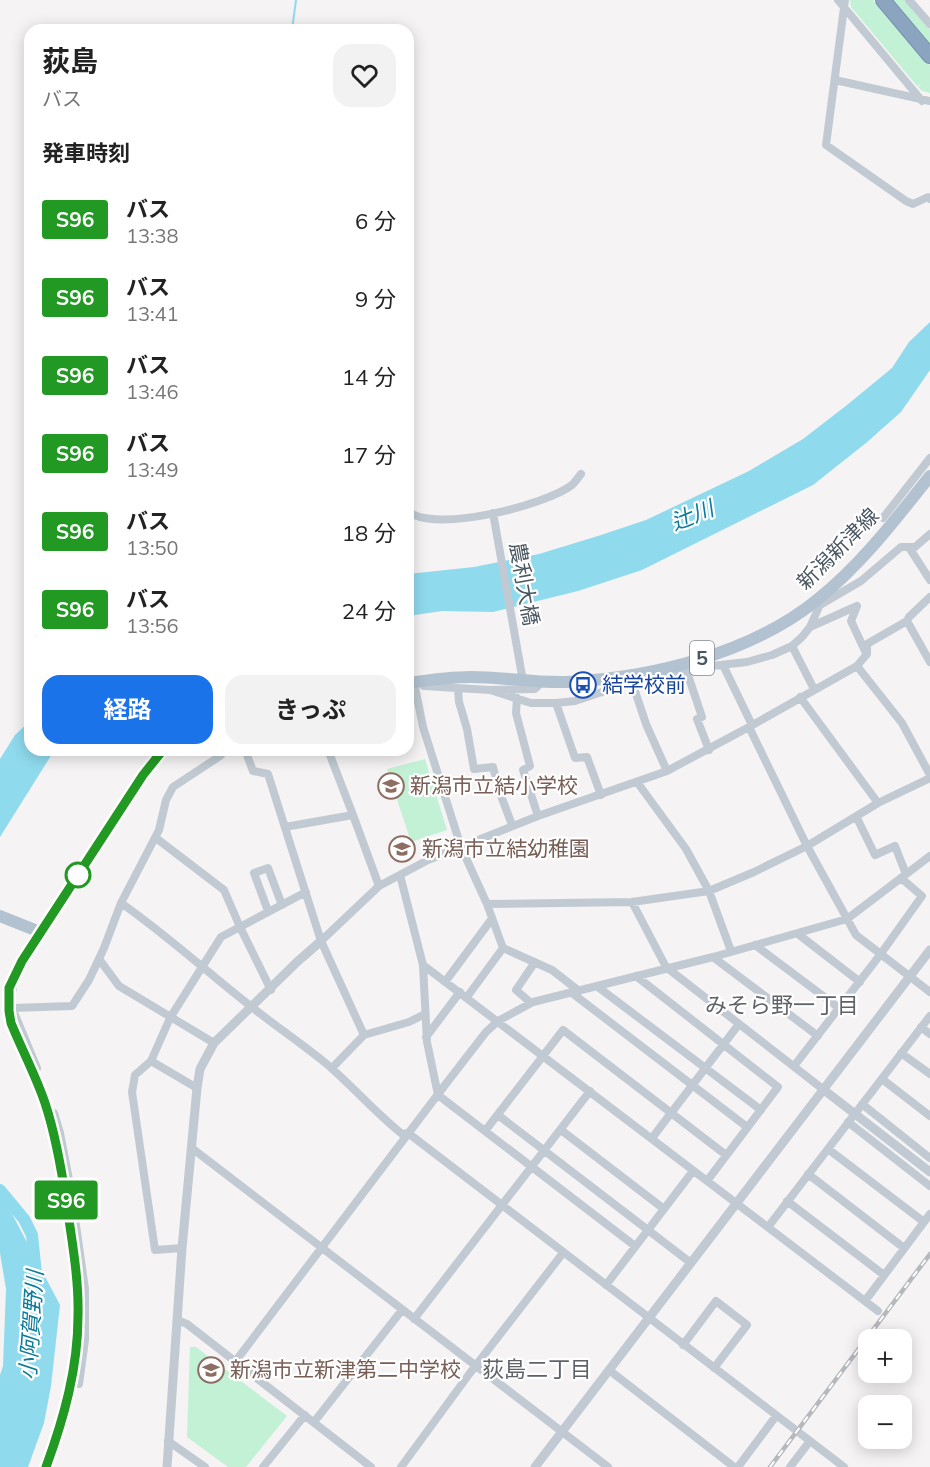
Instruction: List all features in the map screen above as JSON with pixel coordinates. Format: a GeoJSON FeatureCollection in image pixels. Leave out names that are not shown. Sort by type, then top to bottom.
{"type":"FeatureCollection","features":[{"type":"Feature","properties":{"kind":"highway"},"geometry":{"type":"LineString","coordinates":[[883,0],[930,56]]}},
{"type":"Feature","properties":{"kind":"main road","name":"新潟新津線"},"geometry":{"type":"LineString","coordinates":[[414,686],[441,678],[472,677],[542,682],[611,678],[678,665],[714,655],[750,640],[785,621],[828,591],[882,536],[930,476]]}},
{"type":"Feature","properties":{"kind":"main road"},"geometry":{"type":"LineString","coordinates":[[46,1467],[63,1421],[74,1364],[78,1317],[77,1283],[64,1191],[45,1103],[11,1023],[9,988],[13,976],[40,932],[143,775],[158,756]]}},
{"type":"Feature","properties":{"kind":"main road"},"geometry":{"type":"LineString","coordinates":[[0,916],[40,932]]}},
{"type":"Feature","properties":{"kind":"street"},"geometry":{"type":"LineString","coordinates":[[909,0],[930,24]]}},
{"type":"Feature","properties":{"kind":"street"},"geometry":{"type":"LineString","coordinates":[[842,2],[826,145],[906,201],[914,204],[928,197],[930,199]]}},
{"type":"Feature","properties":{"kind":"street"},"geometry":{"type":"LineString","coordinates":[[842,2],[926,101]]}},
{"type":"Feature","properties":{"kind":"street"},"geometry":{"type":"LineString","coordinates":[[835,80],[926,101]]}},
{"type":"Feature","properties":{"kind":"street"},"geometry":{"type":"LineString","coordinates":[[883,518],[930,458]]}},
{"type":"Feature","properties":{"kind":"street"},"geometry":{"type":"LineString","coordinates":[[414,516],[424,519],[494,517],[559,492],[573,484],[581,474]]}},
{"type":"Feature","properties":{"kind":"street","name":"農利大橋"},"geometry":{"type":"LineString","coordinates":[[494,517],[523,681]]}},
{"type":"Feature","properties":{"kind":"street"},"geometry":{"type":"LineString","coordinates":[[818,606],[861,581],[902,547],[915,548],[930,534]]}},
{"type":"Feature","properties":{"kind":"street"},"geometry":{"type":"LineString","coordinates":[[910,549],[930,580]]}},
{"type":"Feature","properties":{"kind":"street"},"geometry":{"type":"LineString","coordinates":[[810,627],[818,606],[828,591]]}},
{"type":"Feature","properties":{"kind":"street"},"geometry":{"type":"LineString","coordinates":[[166,1467],[182,1248],[197,1088],[201,1069],[214,1043],[379,886],[428,860],[512,825],[668,771],[709,750],[857,666],[867,654],[867,644],[907,621],[909,616],[930,597]]}},
{"type":"Feature","properties":{"kind":"street"},"geometry":{"type":"LineString","coordinates":[[490,690],[544,704],[575,701],[632,682],[703,667],[747,662],[792,646],[810,627],[857,606],[850,621],[867,654]]}},
{"type":"Feature","properties":{"kind":"street"},"geometry":{"type":"LineString","coordinates":[[907,621],[930,662]]}},
{"type":"Feature","properties":{"kind":"street"},"geometry":{"type":"LineString","coordinates":[[792,646],[814,689]]}},
{"type":"Feature","properties":{"kind":"street"},"geometry":{"type":"LineString","coordinates":[[723,665],[807,846],[856,935],[930,992]]}},
{"type":"Feature","properties":{"kind":"street"},"geometry":{"type":"LineString","coordinates":[[487,904],[632,902],[709,891],[807,846],[878,803],[930,777],[902,723],[857,666]]}},
{"type":"Feature","properties":{"kind":"street"},"geometry":{"type":"LineString","coordinates":[[687,672],[702,717],[697,719],[709,750]]}},
{"type":"Feature","properties":{"kind":"street"},"geometry":{"type":"LineString","coordinates":[[428,685],[441,678]]}},
{"type":"Feature","properties":{"kind":"street"},"geometry":{"type":"LineString","coordinates":[[414,687],[428,685],[490,690],[535,688],[542,682]]}},
{"type":"Feature","properties":{"kind":"street"},"geometry":{"type":"LineString","coordinates":[[632,682],[646,724],[668,771]]}},
{"type":"Feature","properties":{"kind":"street"},"geometry":{"type":"LineString","coordinates":[[458,688],[474,769],[493,767],[512,825]]}},
{"type":"Feature","properties":{"kind":"street"},"geometry":{"type":"LineString","coordinates":[[507,688],[544,704]]}},
{"type":"Feature","properties":{"kind":"street"},"geometry":{"type":"LineString","coordinates":[[801,697],[878,803]]}},
{"type":"Feature","properties":{"kind":"street"},"geometry":{"type":"LineString","coordinates":[[517,698],[516,713],[530,766],[523,770],[538,816]]}},
{"type":"Feature","properties":{"kind":"street"},"geometry":{"type":"LineString","coordinates":[[414,699],[461,847],[504,948],[552,970],[575,992],[747,1127]]}},
{"type":"Feature","properties":{"kind":"street"},"geometry":{"type":"LineString","coordinates":[[556,703],[575,758],[587,756],[601,795]]}},
{"type":"Feature","properties":{"kind":"street"},"geometry":{"type":"LineString","coordinates":[[79,1384],[85,1340],[85,1289],[71,1190],[60,1133],[46,1089],[10,1009],[72,1006],[81,994],[99,959],[120,903],[156,838],[166,800],[173,787],[220,756]]}},
{"type":"Feature","properties":{"kind":"street"},"geometry":{"type":"LineString","coordinates":[[247,756],[253,771],[268,774],[321,941],[364,1035]]}},
{"type":"Feature","properties":{"kind":"street"},"geometry":{"type":"LineString","coordinates":[[330,756],[379,886]]}},
{"type":"Feature","properties":{"kind":"street"},"geometry":{"type":"LineString","coordinates":[[637,782],[686,849],[709,891],[731,951]]}},
{"type":"Feature","properties":{"kind":"street"},"geometry":{"type":"LineString","coordinates":[[285,827],[353,814]]}},
{"type":"Feature","properties":{"kind":"street"},"geometry":{"type":"LineString","coordinates":[[794,1066],[860,982],[922,896],[904,876],[895,846],[875,855],[856,816]]}},
{"type":"Feature","properties":{"kind":"street"},"geometry":{"type":"LineString","coordinates":[[156,838],[224,890],[271,990]]}},
{"type":"Feature","properties":{"kind":"street"},"geometry":{"type":"LineString","coordinates":[[235,1362],[408,1133],[486,1032],[498,1021],[531,1003],[598,987],[666,967],[713,957],[847,919],[930,856]]}},
{"type":"Feature","properties":{"kind":"street"},"geometry":{"type":"LineString","coordinates":[[268,911],[254,873],[268,868],[282,905]]}},
{"type":"Feature","properties":{"kind":"street"},"geometry":{"type":"LineString","coordinates":[[400,875],[423,965],[426,1037],[438,1095],[635,1246]]}},
{"type":"Feature","properties":{"kind":"street"},"geometry":{"type":"LineString","coordinates":[[182,1248],[155,1250],[132,1092],[135,1075],[151,1061],[171,1018],[221,937],[306,892]]}},
{"type":"Feature","properties":{"kind":"street"},"geometry":{"type":"LineString","coordinates":[[632,902],[666,967],[930,1172]]}},
{"type":"Feature","properties":{"kind":"street"},"geometry":{"type":"LineString","coordinates":[[120,903],[158,929],[252,1008],[332,1068],[384,1120],[402,1134],[408,1133],[844,1467]]}},
{"type":"Feature","properties":{"kind":"street"},"geometry":{"type":"LineString","coordinates":[[445,981],[492,920]]}},
{"type":"Feature","properties":{"kind":"street"},"geometry":{"type":"LineString","coordinates":[[798,934],[860,982]]}},
{"type":"Feature","properties":{"kind":"street"},"geometry":{"type":"LineString","coordinates":[[755,945],[839,1008]]}},
{"type":"Feature","properties":{"kind":"street"},"geometry":{"type":"LineString","coordinates":[[467,998],[504,948]]}},
{"type":"Feature","properties":{"kind":"street"},"geometry":{"type":"LineString","coordinates":[[535,1467],[930,950]]}},
{"type":"Feature","properties":{"kind":"street"},"geometry":{"type":"LineString","coordinates":[[713,957],[818,1036]]}},
{"type":"Feature","properties":{"kind":"street"},"geometry":{"type":"LineString","coordinates":[[99,959],[119,987],[214,1043]]}},
{"type":"Feature","properties":{"kind":"street"},"geometry":{"type":"LineString","coordinates":[[531,1003],[516,990],[535,962]]}},
{"type":"Feature","properties":{"kind":"street"},"geometry":{"type":"LineString","coordinates":[[423,965],[878,1311]]}},
{"type":"Feature","properties":{"kind":"street"},"geometry":{"type":"LineString","coordinates":[[636,976],[778,1087],[706,1181]]}},
{"type":"Feature","properties":{"kind":"street"},"geometry":{"type":"LineString","coordinates":[[598,987],[761,1110]]}},
{"type":"Feature","properties":{"kind":"street"},"geometry":{"type":"LineString","coordinates":[[426,1037],[460,992]]}},
{"type":"Feature","properties":{"kind":"street"},"geometry":{"type":"LineString","coordinates":[[332,1068],[364,1035],[409,1022],[425,1014]]}},
{"type":"Feature","properties":{"kind":"street"},"geometry":{"type":"LineString","coordinates":[[768,1227],[930,1016]]}},
{"type":"Feature","properties":{"kind":"street"},"geometry":{"type":"LineString","coordinates":[[652,1138],[739,1023]]}},
{"type":"Feature","properties":{"kind":"street"},"geometry":{"type":"LineString","coordinates":[[921,1027],[930,1034]]}},
{"type":"Feature","properties":{"kind":"street"},"geometry":{"type":"LineString","coordinates":[[485,1131],[563,1030],[726,1155]]}},
{"type":"Feature","properties":{"kind":"street"},"geometry":{"type":"LineString","coordinates":[[902,1053],[930,1074]]}},
{"type":"Feature","properties":{"kind":"street"},"geometry":{"type":"LineString","coordinates":[[151,1061],[197,1088]]}},
{"type":"Feature","properties":{"kind":"street"},"geometry":{"type":"LineString","coordinates":[[882,1078],[930,1116]]}},
{"type":"Feature","properties":{"kind":"street"},"geometry":{"type":"LineString","coordinates":[[414,1319],[590,1091]]}},
{"type":"Feature","properties":{"kind":"street"},"geometry":{"type":"LineString","coordinates":[[862,1104],[930,1158]]}},
{"type":"Feature","properties":{"kind":"street"},"geometry":{"type":"LineString","coordinates":[[498,1115],[691,1263]]}},
{"type":"Feature","properties":{"kind":"street"},"geometry":{"type":"LineString","coordinates":[[848,1122],[930,1186]]}},
{"type":"Feature","properties":{"kind":"street"},"geometry":{"type":"LineString","coordinates":[[561,1130],[664,1209]]}},
{"type":"Feature","properties":{"kind":"street"},"geometry":{"type":"LineString","coordinates":[[193,1149],[608,1467]]}},
{"type":"Feature","properties":{"kind":"street"},"geometry":{"type":"LineString","coordinates":[[828,1149],[924,1222]]}},
{"type":"Feature","properties":{"kind":"street"},"geometry":{"type":"LineString","coordinates":[[606,1285],[693,1170]]}},
{"type":"Feature","properties":{"kind":"street"},"geometry":{"type":"LineString","coordinates":[[808,1174],[904,1248]]}},
{"type":"Feature","properties":{"kind":"street"},"geometry":{"type":"LineString","coordinates":[[788,1201],[884,1275]]}},
{"type":"Feature","properties":{"kind":"street"},"geometry":{"type":"LineString","coordinates":[[865,1301],[930,1214]]}},
{"type":"Feature","properties":{"kind":"street"},"geometry":{"type":"LineString","coordinates":[[401,1467],[563,1253]]}},
{"type":"Feature","properties":{"kind":"street"},"geometry":{"type":"LineString","coordinates":[[683,1344],[716,1301],[747,1325],[714,1368]]}},
{"type":"Feature","properties":{"kind":"street"},"geometry":{"type":"LineString","coordinates":[[314,1422],[402,1310]]}},
{"type":"Feature","properties":{"kind":"street"},"geometry":{"type":"LineString","coordinates":[[177,1320],[186,1324],[371,1467]]}},
{"type":"Feature","properties":{"kind":"street"},"geometry":{"type":"LineString","coordinates":[[609,1370],[736,1467],[776,1416]]}},
{"type":"Feature","properties":{"kind":"street"},"geometry":{"type":"LineString","coordinates":[[263,1467],[305,1415]]}},
{"type":"Feature","properties":{"kind":"street"},"geometry":{"type":"LineString","coordinates":[[168,1441],[205,1467]]}},
{"type":"Feature","properties":{"kind":"street"},"geometry":{"type":"LineString","coordinates":[[791,1467],[810,1441]]}},
{"type":"Feature","properties":{"kind":"green space"},"geometry":{"type":"Polygon","coordinates":[[[850,0],[873,0],[930,65],[930,93],[918,87],[921,84],[917,86],[851,7],[850,0]]]}},
{"type":"Feature","properties":{"kind":"green space"},"geometry":{"type":"Polygon","coordinates":[[[891,0],[905,0],[930,29],[930,47],[891,0]]]}},
{"type":"Feature","properties":{"kind":"green space"},"geometry":{"type":"Polygon","coordinates":[[[425,759],[447,830],[411,842],[387,769],[425,759]]]}},
{"type":"Feature","properties":{"kind":"green space","name":"新潟市立新津第二中学校"},"geometry":{"type":"Polygon","coordinates":[[[190,1347],[196,1347],[287,1416],[246,1467],[228,1467],[187,1437],[190,1347]]]}},
{"type":"Feature","properties":{"kind":"water","name":"辻川"},"geometry":{"type":"Polygon","coordinates":[[[930,322],[930,370],[901,412],[813,485],[642,570],[578,591],[493,612],[442,611],[414,615],[414,573],[474,567],[539,554],[646,520],[749,471],[803,439],[892,368],[909,342],[930,322]]]}},
{"type":"Feature","properties":{"kind":"water"},"geometry":{"type":"Polygon","coordinates":[[[24,727],[24,756],[51,756],[0,837],[0,759],[15,735],[24,727]]]}},
{"type":"Feature","properties":{"kind":"water"},"geometry":{"type":"Polygon","coordinates":[[[0,1191],[60,1305],[51,1386],[44,1423],[28,1467],[0,1467],[0,1375],[3,1366],[6,1289],[0,1253],[0,1191]]]}},
{"type":"Feature","properties":{"kind":"waterway"},"geometry":{"type":"LineString","coordinates":[[293,24],[296,0]]}},
{"type":"Feature","properties":{"kind":"waterway","name":"小阿賀野川"},"geometry":{"type":"LineString","coordinates":[[0,1190],[24,1219],[32,1235],[36,1274]]}},
{"type":"Feature","properties":{"kind":"railway"},"geometry":{"type":"LineString","coordinates":[[770,1467],[930,1254]]}},
{"type":"Feature","properties":{"kind":"bus line","name":"S96"},"geometry":{"type":"LineString","coordinates":[[46,1467],[63,1421],[74,1364],[78,1317],[77,1283],[55,1144],[45,1103],[11,1023],[9,988],[13,976],[40,932],[158,756]]}},
{"type":"Feature","properties":{"kind":"place","name":"結学校前"},"geometry":{"type":"Point","coordinates":[583,685]}},
{"type":"Feature","properties":{"kind":"place","name":"新潟市立結小学校"},"geometry":{"type":"Point","coordinates":[391,786]}},
{"type":"Feature","properties":{"kind":"place","name":"新潟市立結幼稚園"},"geometry":{"type":"Point","coordinates":[402,849]}},
{"type":"Feature","properties":{"kind":"place","name":"新潟市立新津第二中学校"},"geometry":{"type":"Point","coordinates":[211,1370]}},
{"type":"Feature","properties":{"kind":"district","name":"みそら野一丁目"},"geometry":{"type":"Point","coordinates":[782,1005]}},
{"type":"Feature","properties":{"kind":"district","name":"荻島二丁目"},"geometry":{"type":"Point","coordinates":[537,1369]}}]}
